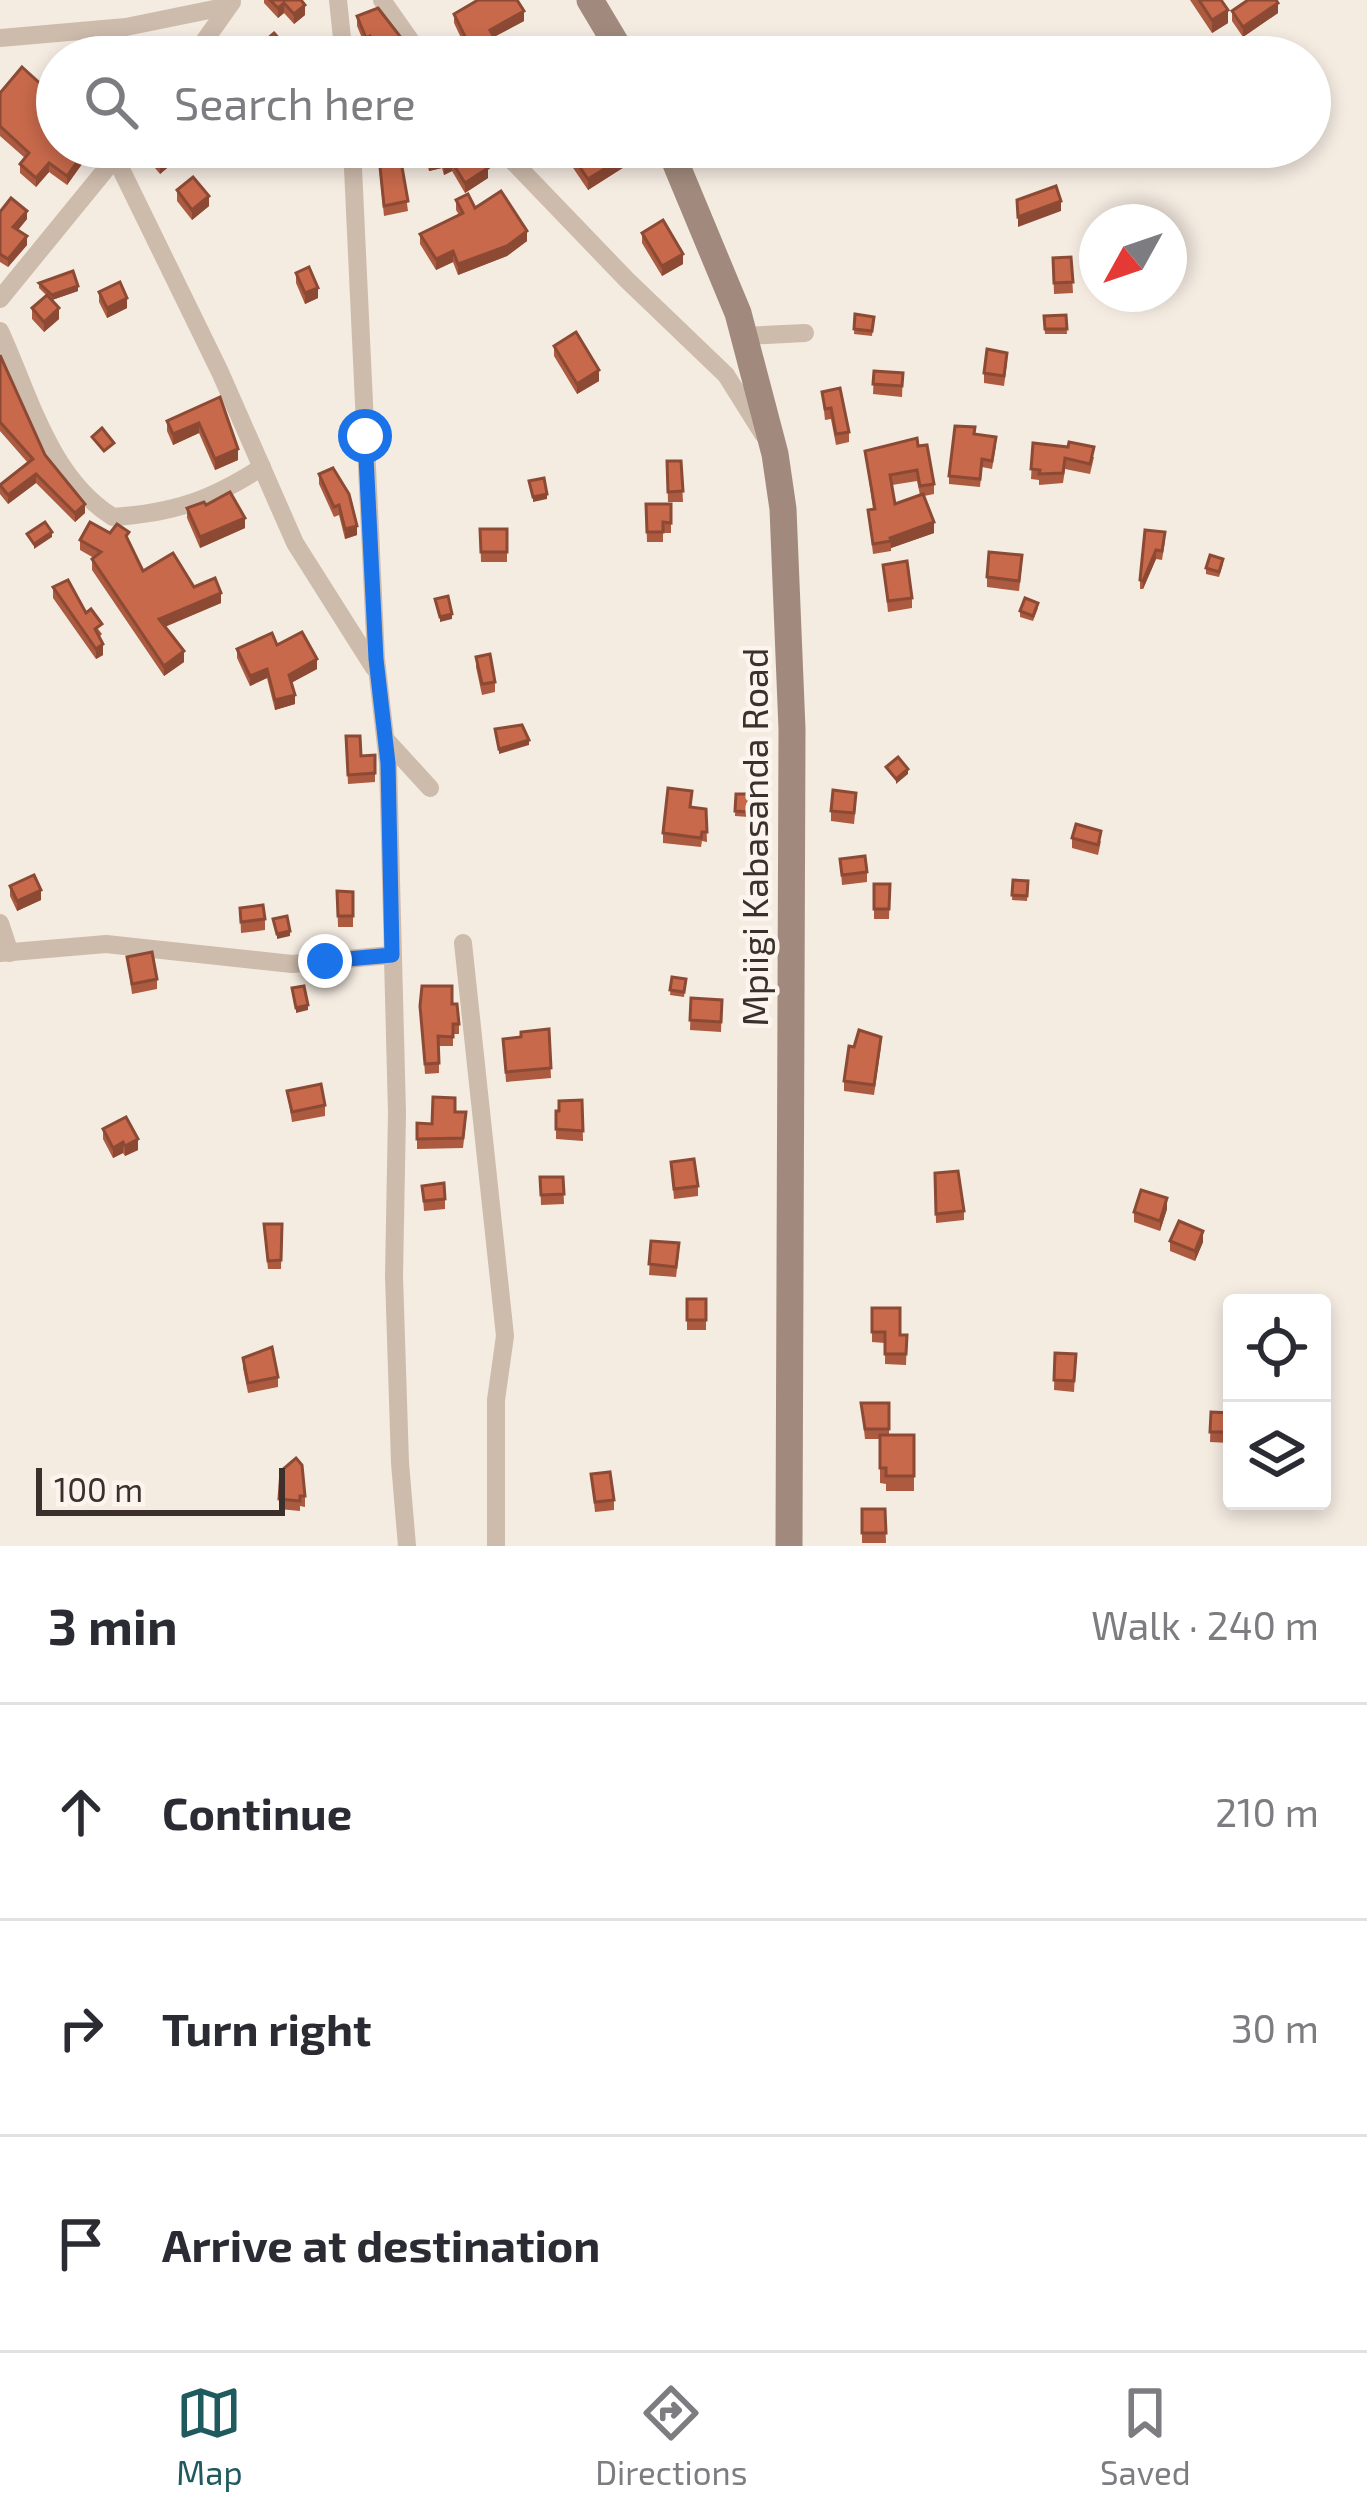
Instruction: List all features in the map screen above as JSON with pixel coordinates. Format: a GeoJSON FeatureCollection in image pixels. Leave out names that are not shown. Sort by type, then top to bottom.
{"type":"FeatureCollection","features":[{"type":"Feature","properties":{"kind":"main road"},"geometry":{"type":"LineString","coordinates":[[590,0],[611,36]]}},
{"type":"Feature","properties":{"kind":"main road","name":"Mpiigi Kabasanda Road"},"geometry":{"type":"LineString","coordinates":[[677,168],[744,336],[776,454],[783,508],[792,729],[788,1546]]}},
{"type":"Feature","properties":{"kind":"street"},"geometry":{"type":"LineString","coordinates":[[338,0],[342,36]]}},
{"type":"Feature","properties":{"kind":"street"},"geometry":{"type":"LineString","coordinates":[[382,0],[407,36]]}},
{"type":"Feature","properties":{"kind":"street"},"geometry":{"type":"LineString","coordinates":[[0,38],[126,27],[231,3]]}},
{"type":"Feature","properties":{"kind":"street"},"geometry":{"type":"LineString","coordinates":[[208,36],[231,3]]}},
{"type":"Feature","properties":{"kind":"street"},"geometry":{"type":"LineString","coordinates":[[0,299],[108,168]]}},
{"type":"Feature","properties":{"kind":"street"},"geometry":{"type":"LineString","coordinates":[[127,168],[295,543],[378,677]]}},
{"type":"Feature","properties":{"kind":"street"},"geometry":{"type":"LineString","coordinates":[[353,168],[378,677],[387,741],[397,1112],[394,1276],[407,1546]]}},
{"type":"Feature","properties":{"kind":"street"},"geometry":{"type":"LineString","coordinates":[[519,168],[726,375],[776,454]]}},
{"type":"Feature","properties":{"kind":"street"},"geometry":{"type":"LineString","coordinates":[[0,332],[47,440],[76,487],[113,517],[177,510],[230,488],[262,466]]}},
{"type":"Feature","properties":{"kind":"street"},"geometry":{"type":"LineString","coordinates":[[744,336],[805,333]]}},
{"type":"Feature","properties":{"kind":"street"},"geometry":{"type":"LineString","coordinates":[[387,741],[430,788]]}},
{"type":"Feature","properties":{"kind":"street"},"geometry":{"type":"LineString","coordinates":[[0,923],[5,953],[106,944],[292,964],[392,955]]}},
{"type":"Feature","properties":{"kind":"street"},"geometry":{"type":"LineString","coordinates":[[464,943],[505,1336],[496,1400],[496,1546]]}},
{"type":"Feature","properties":{"kind":"building"},"geometry":{"type":"Polygon","coordinates":[[[270,0],[301,0],[305,5],[294,14],[284,3],[278,8],[270,0]]]}},
{"type":"Feature","properties":{"kind":"building"},"geometry":{"type":"Polygon","coordinates":[[[478,0],[517,0],[524,11],[490,30],[493,36],[465,36],[454,14],[478,0]]]}},
{"type":"Feature","properties":{"kind":"building"},"geometry":{"type":"Polygon","coordinates":[[[1199,0],[1221,0],[1228,10],[1212,20],[1199,0]]]}},
{"type":"Feature","properties":{"kind":"building"},"geometry":{"type":"Polygon","coordinates":[[[1248,0],[1278,3],[1243,27],[1232,11],[1248,0]]]}},
{"type":"Feature","properties":{"kind":"building"},"geometry":{"type":"Polygon","coordinates":[[[378,8],[400,36],[365,36],[357,16],[378,8]]]}},
{"type":"Feature","properties":{"kind":"building"},"geometry":{"type":"Polygon","coordinates":[[[22,67],[36,80],[36,168],[45,168],[36,178],[20,164],[29,153],[0,126],[0,93],[22,67]]]}},
{"type":"Feature","properties":{"kind":"building"},"geometry":{"type":"Polygon","coordinates":[[[380,168],[402,168],[408,201],[384,206],[380,168]]]}},
{"type":"Feature","properties":{"kind":"building"},"geometry":{"type":"Polygon","coordinates":[[[456,168],[488,168],[465,183],[456,168]]]}},
{"type":"Feature","properties":{"kind":"building"},"geometry":{"type":"Polygon","coordinates":[[[580,168],[606,168],[588,179],[580,168]]]}},
{"type":"Feature","properties":{"kind":"building"},"geometry":{"type":"Polygon","coordinates":[[[193,177],[209,196],[192,210],[177,190],[193,177]]]}},
{"type":"Feature","properties":{"kind":"building"},"geometry":{"type":"Polygon","coordinates":[[[1056,186],[1061,201],[1018,217],[1017,200],[1056,186]]]}},
{"type":"Feature","properties":{"kind":"building"},"geometry":{"type":"Polygon","coordinates":[[[501,191],[527,231],[507,246],[458,264],[453,251],[436,259],[420,234],[463,213],[456,200],[468,194],[475,208],[501,191]]]}},
{"type":"Feature","properties":{"kind":"building"},"geometry":{"type":"Polygon","coordinates":[[[11,198],[27,211],[13,227],[27,236],[8,259],[0,254],[0,212],[11,198]]]}},
{"type":"Feature","properties":{"kind":"building"},"geometry":{"type":"Polygon","coordinates":[[[663,220],[683,254],[662,266],[642,233],[663,220]]]}},
{"type":"Feature","properties":{"kind":"building"},"geometry":{"type":"Polygon","coordinates":[[[1071,257],[1073,282],[1054,283],[1053,258],[1071,257]]]}},
{"type":"Feature","properties":{"kind":"building"},"geometry":{"type":"Polygon","coordinates":[[[309,267],[318,288],[305,293],[296,273],[309,267]]]}},
{"type":"Feature","properties":{"kind":"building"},"geometry":{"type":"Polygon","coordinates":[[[73,271],[78,286],[52,295],[39,283],[73,271]]]}},
{"type":"Feature","properties":{"kind":"building"},"geometry":{"type":"Polygon","coordinates":[[[120,282],[127,298],[107,308],[99,292],[120,282]]]}},
{"type":"Feature","properties":{"kind":"building"},"geometry":{"type":"Polygon","coordinates":[[[47,295],[59,308],[44,322],[32,308],[47,295]]]}},
{"type":"Feature","properties":{"kind":"building"},"geometry":{"type":"Polygon","coordinates":[[[855,314],[874,317],[872,331],[854,329],[855,314]]]}},
{"type":"Feature","properties":{"kind":"building"},"geometry":{"type":"Polygon","coordinates":[[[1066,315],[1067,329],[1045,329],[1044,316],[1066,315]]]}},
{"type":"Feature","properties":{"kind":"building"},"geometry":{"type":"Polygon","coordinates":[[[576,332],[599,370],[577,384],[554,346],[576,332]]]}},
{"type":"Feature","properties":{"kind":"building"},"geometry":{"type":"Polygon","coordinates":[[[987,349],[1007,353],[1004,376],[984,373],[987,349]]]}},
{"type":"Feature","properties":{"kind":"building"},"geometry":{"type":"Polygon","coordinates":[[[0,355],[45,455],[85,504],[75,513],[36,474],[8,495],[0,485],[33,459],[0,422],[0,355]]]}},
{"type":"Feature","properties":{"kind":"building"},"geometry":{"type":"Polygon","coordinates":[[[874,371],[903,373],[902,386],[873,384],[874,371]]]}},
{"type":"Feature","properties":{"kind":"building"},"geometry":{"type":"Polygon","coordinates":[[[840,388],[849,432],[836,434],[822,392],[840,388]]]}},
{"type":"Feature","properties":{"kind":"building"},"geometry":{"type":"Polygon","coordinates":[[[220,397],[238,449],[215,459],[199,423],[173,434],[167,421],[220,397]]]}},
{"type":"Feature","properties":{"kind":"building"},"geometry":{"type":"Polygon","coordinates":[[[955,426],[975,427],[974,434],[996,437],[992,461],[982,459],[980,479],[949,476],[955,426]]]}},
{"type":"Feature","properties":{"kind":"building"},"geometry":{"type":"Polygon","coordinates":[[[102,428],[114,443],[104,451],[92,437],[102,428]]]}},
{"type":"Feature","properties":{"kind":"building"},"geometry":{"type":"Polygon","coordinates":[[[917,438],[918,446],[927,445],[934,484],[920,486],[917,470],[890,475],[895,504],[923,494],[934,522],[873,544],[868,510],[875,509],[865,451],[917,438]]]}},
{"type":"Feature","properties":{"kind":"building"},"geometry":{"type":"Polygon","coordinates":[[[1069,442],[1094,447],[1090,464],[1065,458],[1063,473],[1039,474],[1040,470],[1031,469],[1033,443],[1068,447],[1069,442]]]}},
{"type":"Feature","properties":{"kind":"building"},"geometry":{"type":"Polygon","coordinates":[[[667,461],[681,461],[683,491],[668,492],[667,461]]]}},
{"type":"Feature","properties":{"kind":"building"},"geometry":{"type":"Polygon","coordinates":[[[333,468],[349,494],[357,526],[345,529],[339,505],[334,507],[319,474],[333,468]]]}},
{"type":"Feature","properties":{"kind":"building"},"geometry":{"type":"Polygon","coordinates":[[[544,478],[547,494],[533,497],[529,481],[544,478]]]}},
{"type":"Feature","properties":{"kind":"building"},"geometry":{"type":"Polygon","coordinates":[[[230,492],[245,518],[200,537],[187,508],[206,505],[230,492]]]}},
{"type":"Feature","properties":{"kind":"building"},"geometry":{"type":"Polygon","coordinates":[[[646,504],[671,504],[671,523],[663,522],[663,532],[647,532],[646,504]]]}},
{"type":"Feature","properties":{"kind":"building"},"geometry":{"type":"Polygon","coordinates":[[[45,522],[52,532],[34,544],[27,534],[45,522]]]}},
{"type":"Feature","properties":{"kind":"building"},"geometry":{"type":"Polygon","coordinates":[[[90,522],[110,533],[117,524],[129,532],[126,536],[143,571],[173,553],[194,587],[215,578],[221,593],[159,619],[184,651],[164,666],[92,559],[101,552],[80,540],[90,522]]]}},
{"type":"Feature","properties":{"kind":"building"},"geometry":{"type":"Polygon","coordinates":[[[480,529],[507,529],[507,552],[481,552],[480,529]]]}},
{"type":"Feature","properties":{"kind":"building"},"geometry":{"type":"Polygon","coordinates":[[[1145,530],[1165,532],[1162,551],[1156,550],[1143,581],[1140,580],[1145,530]]]}},
{"type":"Feature","properties":{"kind":"building"},"geometry":{"type":"Polygon","coordinates":[[[989,552],[1022,555],[1019,581],[987,577],[989,552]]]}},
{"type":"Feature","properties":{"kind":"building"},"geometry":{"type":"Polygon","coordinates":[[[1210,555],[1223,559],[1219,572],[1206,568],[1210,555]]]}},
{"type":"Feature","properties":{"kind":"building"},"geometry":{"type":"Polygon","coordinates":[[[907,561],[912,598],[888,601],[883,565],[907,561]]]}},
{"type":"Feature","properties":{"kind":"building"},"geometry":{"type":"Polygon","coordinates":[[[68,580],[86,613],[91,609],[102,624],[95,629],[103,644],[96,649],[53,587],[68,580]]]}},
{"type":"Feature","properties":{"kind":"building"},"geometry":{"type":"Polygon","coordinates":[[[448,596],[452,614],[440,617],[435,599],[448,596]]]}},
{"type":"Feature","properties":{"kind":"building"},"geometry":{"type":"Polygon","coordinates":[[[1025,598],[1038,603],[1033,616],[1020,611],[1025,598]]]}},
{"type":"Feature","properties":{"kind":"building"},"geometry":{"type":"Polygon","coordinates":[[[302,632],[317,659],[289,675],[295,695],[275,700],[267,669],[250,676],[237,649],[272,633],[277,645],[302,632]]]}},
{"type":"Feature","properties":{"kind":"building"},"geometry":{"type":"Polygon","coordinates":[[[490,654],[495,682],[482,684],[476,657],[490,654]]]}},
{"type":"Feature","properties":{"kind":"building"},"geometry":{"type":"Polygon","coordinates":[[[522,725],[529,740],[499,749],[495,729],[522,725]]]}},
{"type":"Feature","properties":{"kind":"building"},"geometry":{"type":"Polygon","coordinates":[[[346,736],[360,736],[361,756],[375,755],[375,773],[348,775],[346,736]]]}},
{"type":"Feature","properties":{"kind":"building"},"geometry":{"type":"Polygon","coordinates":[[[898,757],[908,769],[896,779],[886,767],[898,757]]]}},
{"type":"Feature","properties":{"kind":"building"},"geometry":{"type":"Polygon","coordinates":[[[668,788],[692,791],[690,807],[706,809],[707,832],[701,838],[663,833],[668,788]]]}},
{"type":"Feature","properties":{"kind":"building"},"geometry":{"type":"Polygon","coordinates":[[[833,790],[856,793],[854,813],[831,811],[833,790]]]}},
{"type":"Feature","properties":{"kind":"building"},"geometry":{"type":"Polygon","coordinates":[[[736,794],[750,794],[749,812],[735,811],[736,794]]]}},
{"type":"Feature","properties":{"kind":"building"},"geometry":{"type":"Polygon","coordinates":[[[1076,824],[1101,831],[1098,845],[1072,838],[1076,824]]]}},
{"type":"Feature","properties":{"kind":"building"},"geometry":{"type":"Polygon","coordinates":[[[865,856],[867,872],[842,875],[840,859],[865,856]]]}},
{"type":"Feature","properties":{"kind":"building"},"geometry":{"type":"Polygon","coordinates":[[[34,875],[41,890],[17,901],[10,886],[34,875]]]}},
{"type":"Feature","properties":{"kind":"building"},"geometry":{"type":"Polygon","coordinates":[[[1013,880],[1028,881],[1027,896],[1012,895],[1013,880]]]}},
{"type":"Feature","properties":{"kind":"building"},"geometry":{"type":"Polygon","coordinates":[[[874,884],[890,884],[889,909],[874,909],[874,884]]]}},
{"type":"Feature","properties":{"kind":"building"},"geometry":{"type":"Polygon","coordinates":[[[337,891],[353,892],[353,916],[338,916],[337,891]]]}},
{"type":"Feature","properties":{"kind":"building"},"geometry":{"type":"Polygon","coordinates":[[[263,905],[265,919],[241,922],[240,908],[263,905]]]}},
{"type":"Feature","properties":{"kind":"building"},"geometry":{"type":"Polygon","coordinates":[[[287,916],[290,931],[277,934],[273,919],[287,916]]]}},
{"type":"Feature","properties":{"kind":"building"},"geometry":{"type":"Polygon","coordinates":[[[152,952],[157,979],[132,984],[127,957],[152,952]]]}},
{"type":"Feature","properties":{"kind":"building"},"geometry":{"type":"Polygon","coordinates":[[[672,977],[686,979],[684,992],[670,990],[672,977]]]}},
{"type":"Feature","properties":{"kind":"building"},"geometry":{"type":"Polygon","coordinates":[[[304,986],[308,1005],[296,1008],[292,988],[304,986]]]}},
{"type":"Feature","properties":{"kind":"building"},"geometry":{"type":"Polygon","coordinates":[[[422,986],[452,986],[452,1004],[457,1004],[459,1024],[453,1024],[453,1037],[438,1036],[439,1063],[425,1064],[422,986]]]}},
{"type":"Feature","properties":{"kind":"building"},"geometry":{"type":"Polygon","coordinates":[[[691,998],[722,1000],[721,1022],[690,1020],[691,998]]]}},
{"type":"Feature","properties":{"kind":"building"},"geometry":{"type":"Polygon","coordinates":[[[549,1029],[551,1068],[506,1072],[503,1039],[549,1029]]]}},
{"type":"Feature","properties":{"kind":"building"},"geometry":{"type":"Polygon","coordinates":[[[859,1030],[881,1037],[874,1085],[844,1081],[849,1046],[854,1047],[859,1030]]]}},
{"type":"Feature","properties":{"kind":"building"},"geometry":{"type":"Polygon","coordinates":[[[321,1084],[325,1105],[292,1112],[287,1091],[321,1084]]]}},
{"type":"Feature","properties":{"kind":"building"},"geometry":{"type":"Polygon","coordinates":[[[433,1097],[455,1098],[455,1112],[466,1112],[463,1138],[417,1139],[417,1123],[432,1124],[433,1097]]]}},
{"type":"Feature","properties":{"kind":"building"},"geometry":{"type":"Polygon","coordinates":[[[582,1100],[583,1131],[556,1129],[559,1101],[582,1100]]]}},
{"type":"Feature","properties":{"kind":"building"},"geometry":{"type":"Polygon","coordinates":[[[126,1117],[138,1139],[113,1148],[103,1129],[126,1117]]]}},
{"type":"Feature","properties":{"kind":"building"},"geometry":{"type":"Polygon","coordinates":[[[694,1159],[698,1186],[674,1189],[671,1162],[694,1159]]]}},
{"type":"Feature","properties":{"kind":"building"},"geometry":{"type":"Polygon","coordinates":[[[958,1171],[964,1211],[936,1214],[935,1173],[958,1171]]]}},
{"type":"Feature","properties":{"kind":"building"},"geometry":{"type":"Polygon","coordinates":[[[540,1177],[563,1177],[564,1194],[541,1195],[540,1177]]]}},
{"type":"Feature","properties":{"kind":"building"},"geometry":{"type":"Polygon","coordinates":[[[444,1183],[445,1199],[424,1201],[422,1186],[444,1183]]]}},
{"type":"Feature","properties":{"kind":"building"},"geometry":{"type":"Polygon","coordinates":[[[1141,1190],[1167,1198],[1160,1221],[1134,1212],[1141,1190]]]}},
{"type":"Feature","properties":{"kind":"building"},"geometry":{"type":"Polygon","coordinates":[[[1179,1221],[1203,1231],[1195,1251],[1170,1241],[1179,1221]]]}},
{"type":"Feature","properties":{"kind":"building"},"geometry":{"type":"Polygon","coordinates":[[[264,1224],[282,1224],[281,1260],[268,1261],[264,1224]]]}},
{"type":"Feature","properties":{"kind":"building"},"geometry":{"type":"Polygon","coordinates":[[[651,1241],[679,1243],[676,1267],[649,1264],[651,1241]]]}},
{"type":"Feature","properties":{"kind":"building"},"geometry":{"type":"Polygon","coordinates":[[[687,1299],[706,1299],[706,1320],[687,1320],[687,1299]]]}},
{"type":"Feature","properties":{"kind":"building"},"geometry":{"type":"Polygon","coordinates":[[[872,1308],[900,1308],[906,1354],[885,1354],[885,1332],[872,1332],[872,1308]]]}},
{"type":"Feature","properties":{"kind":"building"},"geometry":{"type":"Polygon","coordinates":[[[272,1347],[278,1377],[248,1383],[243,1358],[272,1347]]]}},
{"type":"Feature","properties":{"kind":"building"},"geometry":{"type":"Polygon","coordinates":[[[1055,1353],[1076,1354],[1074,1381],[1054,1380],[1055,1353]]]}},
{"type":"Feature","properties":{"kind":"building"},"geometry":{"type":"Polygon","coordinates":[[[861,1403],[889,1403],[889,1429],[865,1429],[861,1403]]]}},
{"type":"Feature","properties":{"kind":"building"},"geometry":{"type":"Polygon","coordinates":[[[1211,1412],[1223,1413],[1223,1432],[1210,1432],[1211,1412]]]}},
{"type":"Feature","properties":{"kind":"building"},"geometry":{"type":"Polygon","coordinates":[[[880,1435],[914,1435],[914,1476],[886,1476],[886,1468],[880,1468],[880,1435]]]}},
{"type":"Feature","properties":{"kind":"building"},"geometry":{"type":"Polygon","coordinates":[[[296,1458],[302,1465],[305,1496],[300,1501],[279,1499],[281,1471],[296,1458]]]}},
{"type":"Feature","properties":{"kind":"building"},"geometry":{"type":"Polygon","coordinates":[[[610,1472],[614,1500],[595,1502],[591,1474],[610,1472]]]}},
{"type":"Feature","properties":{"kind":"building"},"geometry":{"type":"Polygon","coordinates":[[[862,1509],[885,1509],[886,1533],[862,1533],[862,1509]]]}},
{"type":"Feature","properties":{"kind":"route"},"geometry":{"type":"LineString","coordinates":[[325,961],[392,955],[388,763],[376,659],[365,436]]}}]}
